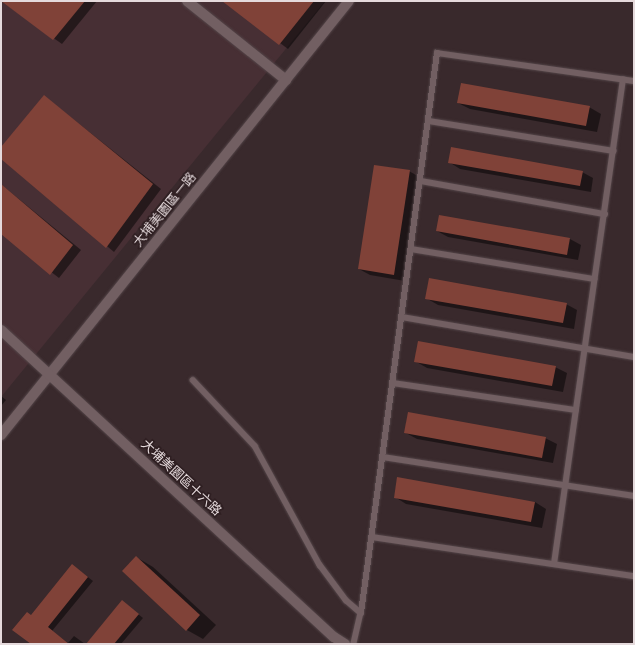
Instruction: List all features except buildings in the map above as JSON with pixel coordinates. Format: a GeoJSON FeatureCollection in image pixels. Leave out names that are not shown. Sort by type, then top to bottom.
{"type":"FeatureCollection","features":[{"type":"Feature","properties":{"kind":"street"},"geometry":{"type":"LineString","coordinates":[[187,1],[286,80]]}},
{"type":"Feature","properties":{"kind":"street","name":"大埔美園區一路"},"geometry":{"type":"LineString","coordinates":[[1,435],[51,375],[349,1]]}},
{"type":"Feature","properties":{"kind":"street","name":"大埔美園區十六路"},"geometry":{"type":"LineString","coordinates":[[1,330],[334,638],[344,644]]}},
{"type":"Feature","properties":{"kind":"lane"},"geometry":{"type":"LineString","coordinates":[[354,644],[361,613],[372,537],[437,53],[634,81]]}},
{"type":"Feature","properties":{"kind":"lane"},"geometry":{"type":"LineString","coordinates":[[554,564],[623,80]]}},
{"type":"Feature","properties":{"kind":"lane"},"geometry":{"type":"LineString","coordinates":[[429,121],[614,151]]}},
{"type":"Feature","properties":{"kind":"lane"},"geometry":{"type":"LineString","coordinates":[[421,181],[605,214]]}},
{"type":"Feature","properties":{"kind":"lane"},"geometry":{"type":"LineString","coordinates":[[411,249],[595,279]]}},
{"type":"Feature","properties":{"kind":"lane"},"geometry":{"type":"LineString","coordinates":[[402,317],[634,357]]}},
{"type":"Feature","properties":{"kind":"lane"},"geometry":{"type":"LineString","coordinates":[[193,380],[255,446],[320,565],[346,600],[361,613]]}},
{"type":"Feature","properties":{"kind":"lane"},"geometry":{"type":"LineString","coordinates":[[393,383],[576,410]]}},
{"type":"Feature","properties":{"kind":"lane"},"geometry":{"type":"LineString","coordinates":[[383,457],[634,496]]}},
{"type":"Feature","properties":{"kind":"lane"},"geometry":{"type":"LineString","coordinates":[[372,537],[634,576]]}},
{"type":"Feature","properties":{"kind":"shaded area"},"geometry":{"type":"Polygon","coordinates":[[[1,1],[325,1],[1,397],[1,1]]]}}]}
